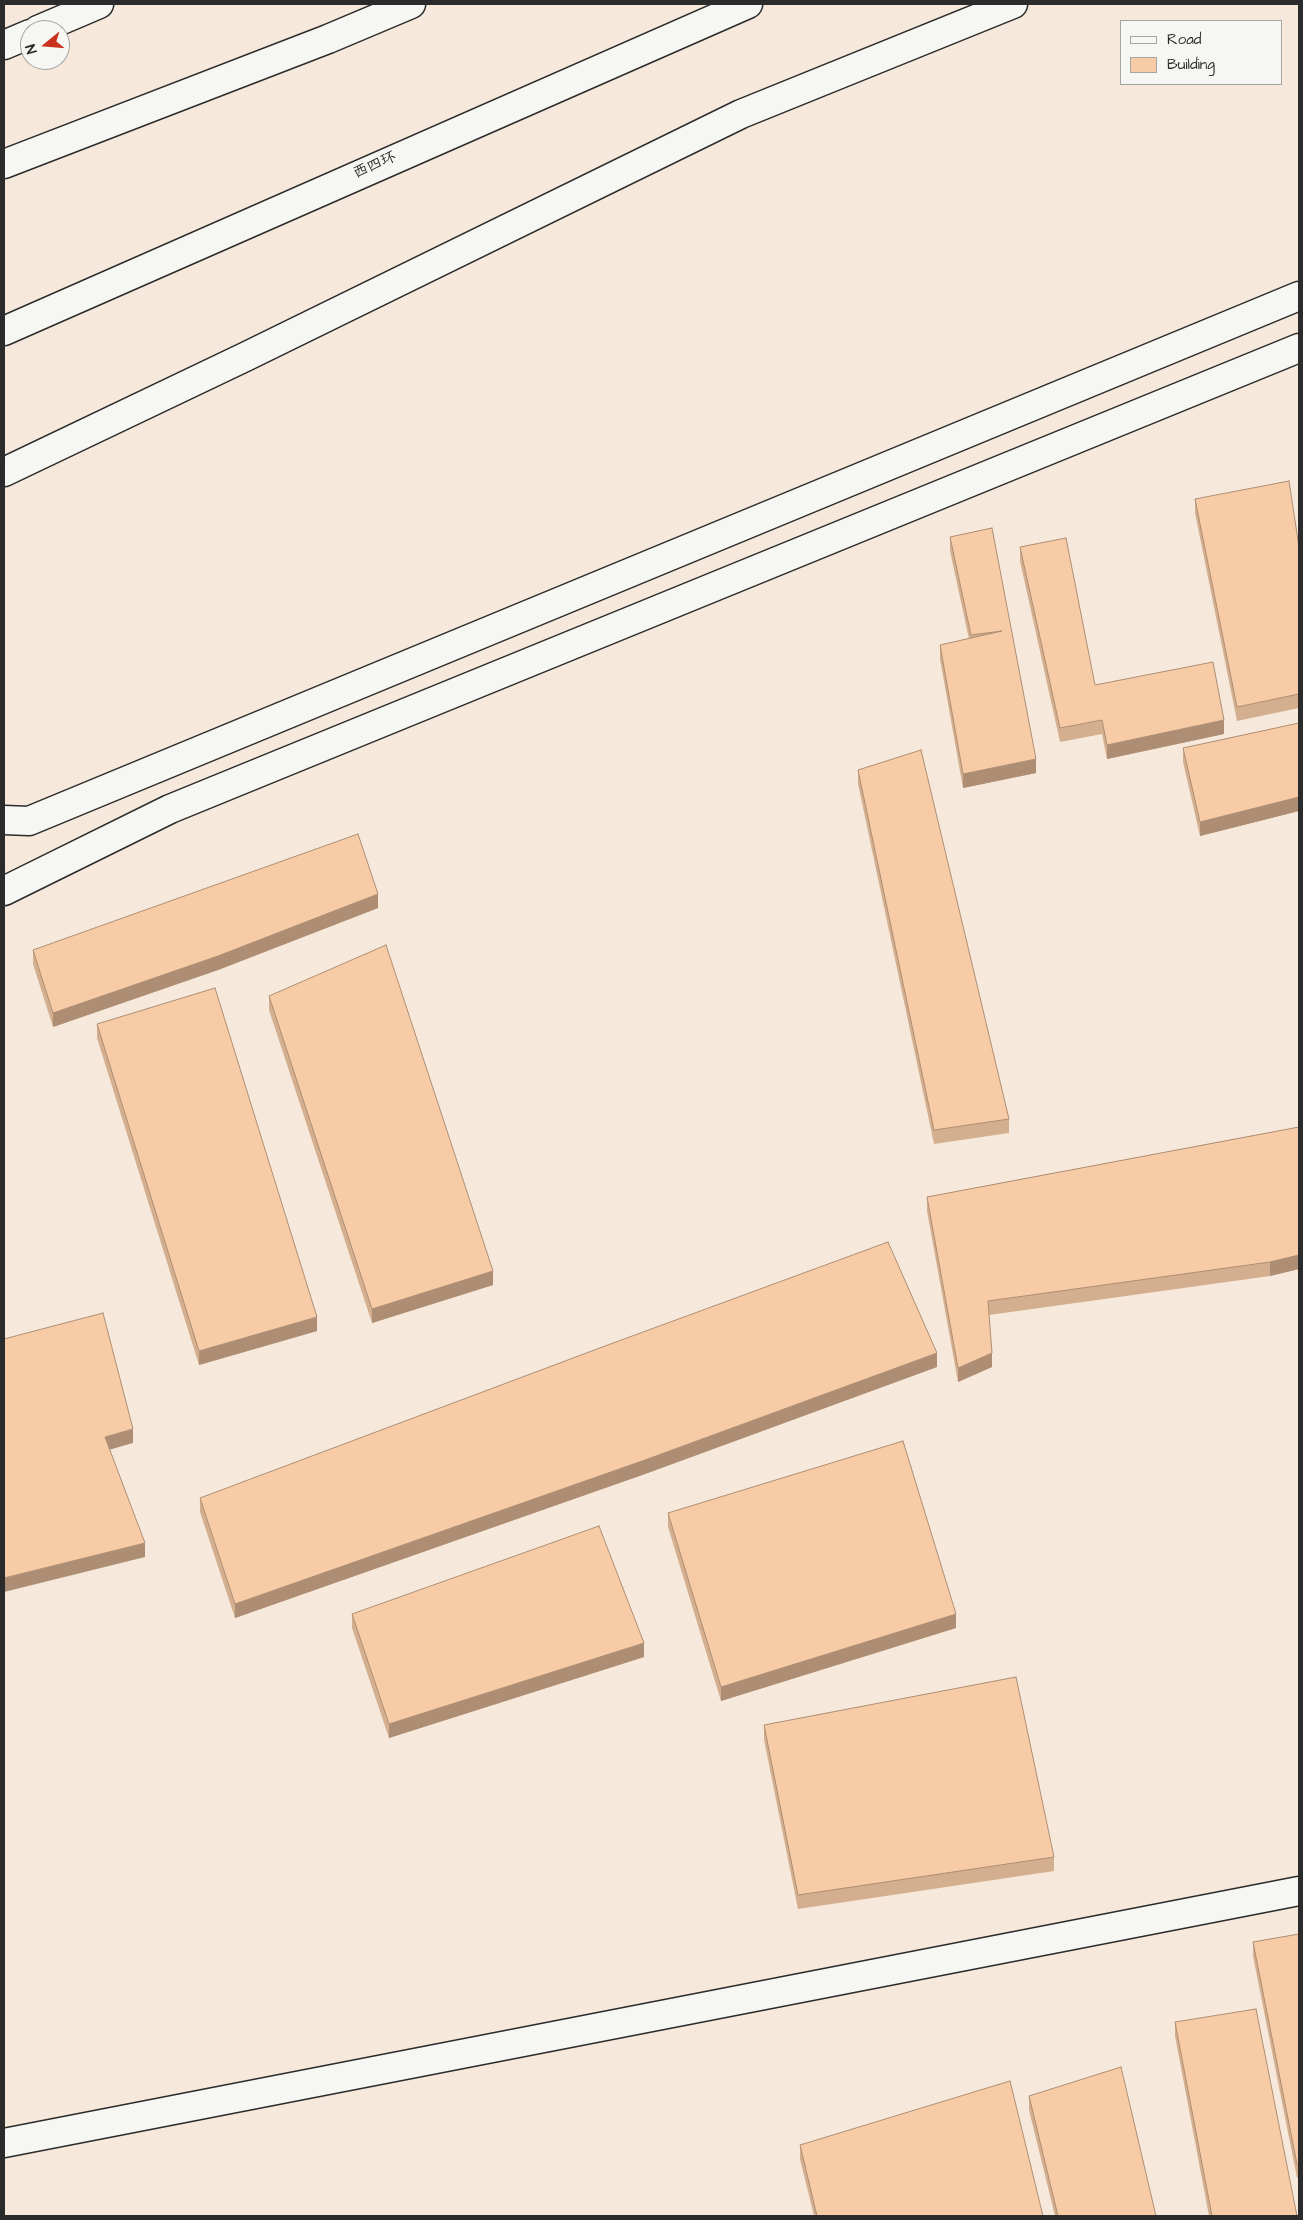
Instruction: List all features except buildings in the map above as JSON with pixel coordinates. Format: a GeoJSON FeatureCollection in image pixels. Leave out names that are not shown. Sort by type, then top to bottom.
{"type":"FeatureCollection","features":[{"type":"Feature","properties":{"kind":"main road"},"geometry":{"type":"LineString","coordinates":[[61,20],[99,4]]}},
{"type":"Feature","properties":{"kind":"main road"},"geometry":{"type":"LineString","coordinates":[[4,164],[328,39],[412,4]]}},
{"type":"Feature","properties":{"kind":"main road","name":"西四环"},"geometry":{"type":"LineString","coordinates":[[5,331],[748,4]]}},
{"type":"Feature","properties":{"kind":"main road"},"geometry":{"type":"LineString","coordinates":[[4,472],[254,353],[741,114],[1013,4]]}},
{"type":"Feature","properties":{"kind":"main road"},"geometry":{"type":"LineString","coordinates":[[4,45],[20,38]]}},
{"type":"Feature","properties":{"kind":"main road"},"geometry":{"type":"LineString","coordinates":[[4,820],[28,821],[1299,296]]}},
{"type":"Feature","properties":{"kind":"main road"},"geometry":{"type":"LineString","coordinates":[[4,891],[170,809],[1299,348]]}},
{"type":"Feature","properties":{"kind":"main road"},"geometry":{"type":"LineString","coordinates":[[4,2143],[1299,1891]]}}]}
